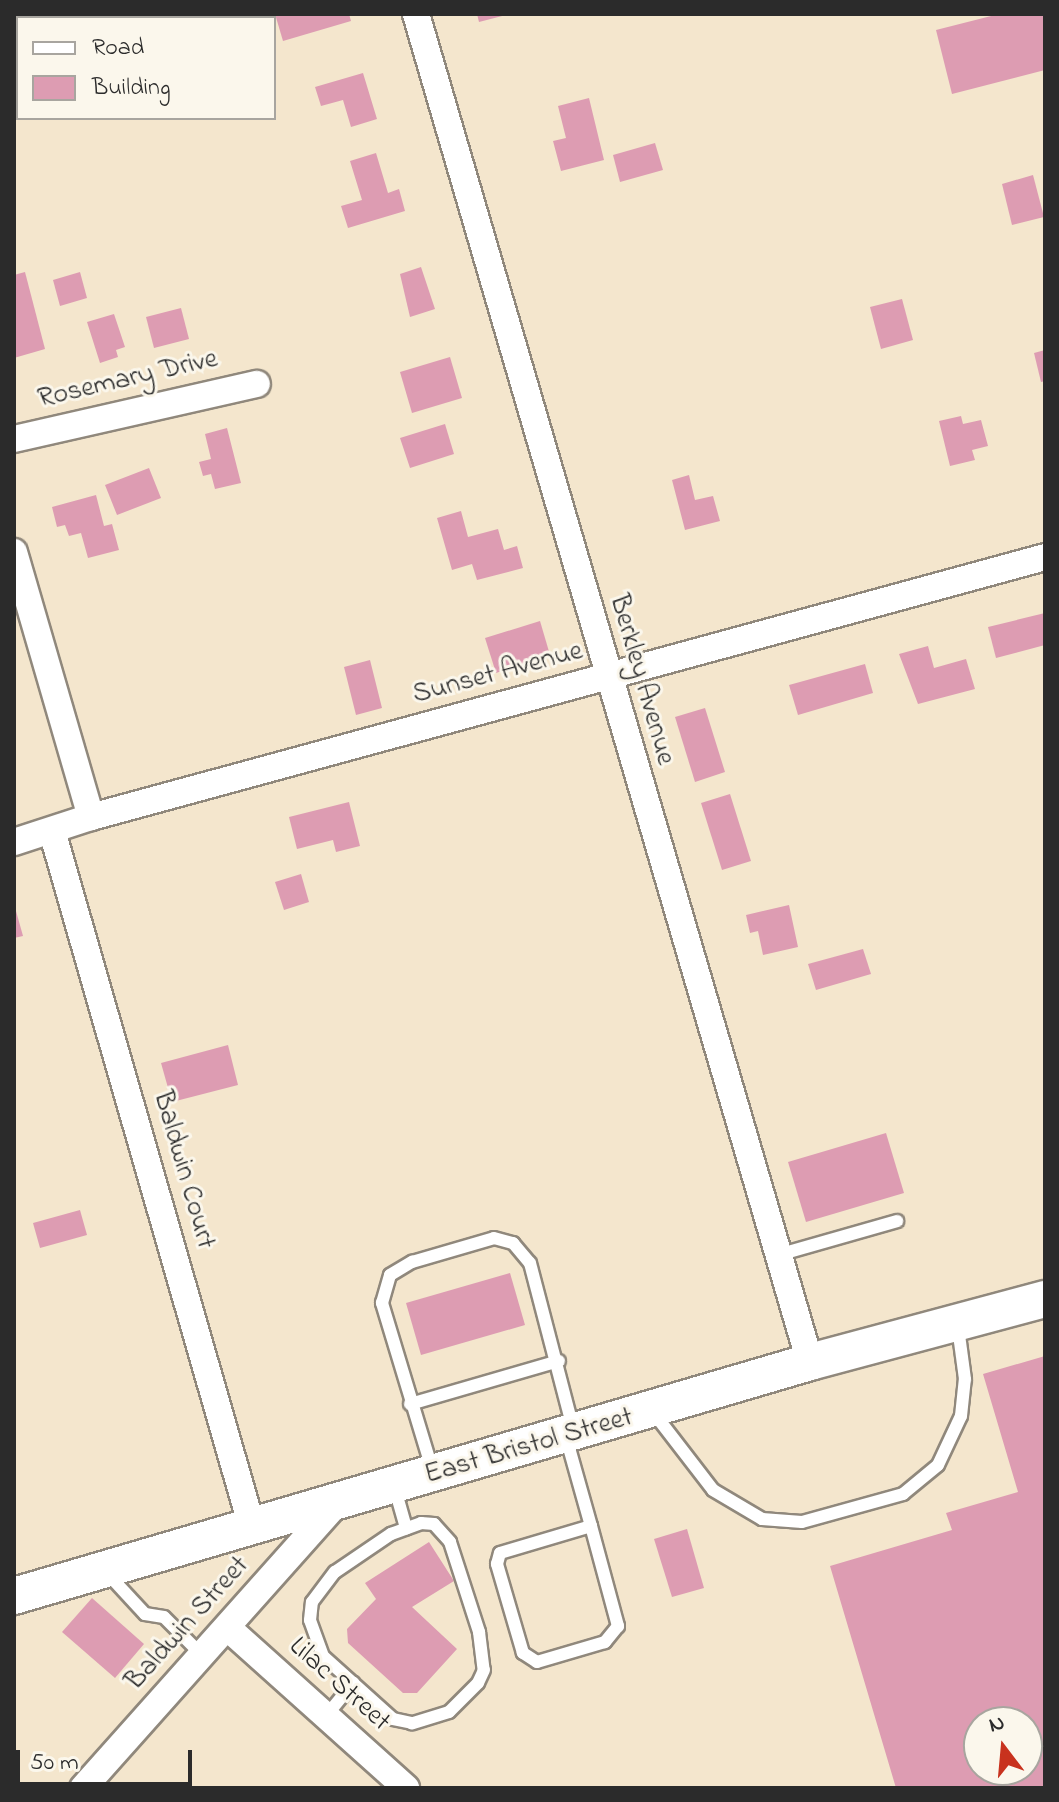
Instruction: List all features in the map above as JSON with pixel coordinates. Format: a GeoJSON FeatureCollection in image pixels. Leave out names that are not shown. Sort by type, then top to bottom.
{"type":"FeatureCollection","features":[{"type":"Feature","properties":{"kind":"main road","name":"East Bristol Street"},"geometry":{"type":"LineString","coordinates":[[14,1596],[653,1412],[810,1362],[1045,1299]]}},
{"type":"Feature","properties":{"kind":"street"},"geometry":{"type":"LineString","coordinates":[[14,16],[21,14]]}},
{"type":"Feature","properties":{"kind":"street","name":"Berkley Avenue"},"geometry":{"type":"LineString","coordinates":[[416,14],[607,678],[810,1362]]}},
{"type":"Feature","properties":{"kind":"street","name":"Rosemary Drive"},"geometry":{"type":"LineString","coordinates":[[14,439],[257,384]]}},
{"type":"Feature","properties":{"kind":"street"},"geometry":{"type":"LineString","coordinates":[[14,552],[91,817]]}},
{"type":"Feature","properties":{"kind":"street","name":"Sunset Avenue"},"geometry":{"type":"LineString","coordinates":[[14,842],[91,817],[1045,557]]}},
{"type":"Feature","properties":{"kind":"street","name":"Baldwin Court"},"geometry":{"type":"LineString","coordinates":[[52,831],[252,1527]]}},
{"type":"Feature","properties":{"kind":"street","name":"Baldwin Street"},"geometry":{"type":"LineString","coordinates":[[83,1788],[229,1629],[338,1502]]}},
{"type":"Feature","properties":{"kind":"street","name":"Lilac Street"},"geometry":{"type":"LineString","coordinates":[[229,1629],[406,1788]]}},
{"type":"Feature","properties":{"kind":"lane"},"geometry":{"type":"LineString","coordinates":[[778,1255],[897,1221]]}},
{"type":"Feature","properties":{"kind":"lane"},"geometry":{"type":"LineString","coordinates":[[434,1475],[410,1404],[382,1303],[390,1275],[412,1262],[494,1238],[513,1243],[530,1263],[559,1361],[570,1436],[618,1626],[605,1642],[537,1662],[523,1653],[497,1564],[500,1553],[591,1526]]}},
{"type":"Feature","properties":{"kind":"lane"},"geometry":{"type":"LineString","coordinates":[[653,1412],[713,1490],[762,1519],[802,1522],[903,1494],[938,1465],[961,1416],[965,1379],[958,1324]]}},
{"type":"Feature","properties":{"kind":"lane"},"geometry":{"type":"LineString","coordinates":[[410,1404],[559,1361]]}},
{"type":"Feature","properties":{"kind":"lane"},"geometry":{"type":"LineString","coordinates":[[394,1486],[406,1528]]}},
{"type":"Feature","properties":{"kind":"lane"},"geometry":{"type":"LineString","coordinates":[[434,1524],[444,1531],[479,1632],[484,1670],[464,1700],[431,1721],[393,1719],[353,1683],[323,1656],[314,1638],[312,1602],[335,1572],[406,1528],[434,1524]]}},
{"type":"Feature","properties":{"kind":"lane"},"geometry":{"type":"LineString","coordinates":[[105,1571],[145,1614],[164,1617],[202,1655]]}},
{"type":"Feature","properties":{"kind":"lane"},"geometry":{"type":"LineString","coordinates":[[326,1716],[353,1683]]}},
{"type":"Feature","properties":{"kind":"building"},"geometry":{"type":"Polygon","coordinates":[[[349,14],[351,21],[283,41],[276,16],[349,14]]]}},
{"type":"Feature","properties":{"kind":"building"},"geometry":{"type":"Polygon","coordinates":[[[477,14],[506,14],[506,15],[479,22],[477,14]]]}},
{"type":"Feature","properties":{"kind":"building"},"geometry":{"type":"Polygon","coordinates":[[[999,14],[1044,14],[1045,70],[952,94],[936,30],[999,14]]]}},
{"type":"Feature","properties":{"kind":"building"},"geometry":{"type":"Polygon","coordinates":[[[363,73],[377,119],[351,127],[343,100],[321,106],[315,87],[363,73]]]}},
{"type":"Feature","properties":{"kind":"building"},"geometry":{"type":"Polygon","coordinates":[[[589,98],[604,160],[561,171],[553,141],[566,138],[558,106],[589,98]]]}},
{"type":"Feature","properties":{"kind":"building"},"geometry":{"type":"Polygon","coordinates":[[[655,143],[663,170],[620,182],[613,155],[655,143]]]}},
{"type":"Feature","properties":{"kind":"building"},"geometry":{"type":"Polygon","coordinates":[[[376,153],[388,193],[399,189],[405,211],[348,228],[341,206],[362,200],[350,161],[376,153]]]}},
{"type":"Feature","properties":{"kind":"building"},"geometry":{"type":"Polygon","coordinates":[[[1033,175],[1044,217],[1012,225],[1002,184],[1033,175]]]}},
{"type":"Feature","properties":{"kind":"building"},"geometry":{"type":"Polygon","coordinates":[[[421,267],[435,309],[410,317],[400,274],[421,267]]]}},
{"type":"Feature","properties":{"kind":"building"},"geometry":{"type":"Polygon","coordinates":[[[25,272],[45,349],[14,358],[14,275],[25,272]]]}},
{"type":"Feature","properties":{"kind":"building"},"geometry":{"type":"Polygon","coordinates":[[[80,272],[87,298],[60,306],[53,280],[80,272]]]}},
{"type":"Feature","properties":{"kind":"building"},"geometry":{"type":"Polygon","coordinates":[[[902,299],[913,340],[881,349],[870,307],[902,299]]]}},
{"type":"Feature","properties":{"kind":"building"},"geometry":{"type":"Polygon","coordinates":[[[181,308],[189,339],[154,348],[146,317],[181,308]]]}},
{"type":"Feature","properties":{"kind":"building"},"geometry":{"type":"Polygon","coordinates":[[[114,314],[125,347],[116,350],[118,357],[100,363],[87,322],[114,314]]]}},
{"type":"Feature","properties":{"kind":"building"},"geometry":{"type":"Polygon","coordinates":[[[1045,350],[1045,381],[1041,382],[1034,353],[1045,350]]]}},
{"type":"Feature","properties":{"kind":"building"},"geometry":{"type":"Polygon","coordinates":[[[450,357],[462,398],[412,413],[400,372],[450,357]]]}},
{"type":"Feature","properties":{"kind":"building"},"geometry":{"type":"Polygon","coordinates":[[[961,416],[963,424],[981,420],[988,446],[972,450],[975,460],[950,466],[939,421],[961,416]]]}},
{"type":"Feature","properties":{"kind":"building"},"geometry":{"type":"Polygon","coordinates":[[[445,424],[454,454],[410,468],[400,438],[445,424]]]}},
{"type":"Feature","properties":{"kind":"building"},"geometry":{"type":"Polygon","coordinates":[[[227,428],[241,483],[215,489],[211,474],[203,476],[199,462],[211,459],[205,434],[227,428]]]}},
{"type":"Feature","properties":{"kind":"building"},"geometry":{"type":"Polygon","coordinates":[[[149,468],[161,498],[117,515],[105,485],[149,468]]]}},
{"type":"Feature","properties":{"kind":"building"},"geometry":{"type":"Polygon","coordinates":[[[689,475],[695,500],[713,496],[720,521],[685,530],[672,480],[689,475]]]}},
{"type":"Feature","properties":{"kind":"building"},"geometry":{"type":"Polygon","coordinates":[[[96,495],[104,526],[112,524],[119,550],[88,558],[81,533],[69,536],[65,525],[57,527],[52,507],[96,495]]]}},
{"type":"Feature","properties":{"kind":"building"},"geometry":{"type":"Polygon","coordinates":[[[461,511],[468,537],[498,529],[504,550],[517,546],[523,568],[477,580],[472,564],[452,570],[437,518],[461,511]]]}},
{"type":"Feature","properties":{"kind":"building"},"geometry":{"type":"Polygon","coordinates":[[[1045,613],[1045,645],[996,658],[988,627],[1045,613]]]}},
{"type":"Feature","properties":{"kind":"building"},"geometry":{"type":"Polygon","coordinates":[[[540,621],[550,655],[496,673],[485,638],[540,621]]]}},
{"type":"Feature","properties":{"kind":"building"},"geometry":{"type":"Polygon","coordinates":[[[928,646],[934,668],[966,659],[975,689],[918,704],[899,654],[928,646]]]}},
{"type":"Feature","properties":{"kind":"building"},"geometry":{"type":"Polygon","coordinates":[[[370,660],[382,708],[356,715],[344,667],[370,660]]]}},
{"type":"Feature","properties":{"kind":"building"},"geometry":{"type":"Polygon","coordinates":[[[865,664],[873,693],[798,715],[789,685],[865,664]]]}},
{"type":"Feature","properties":{"kind":"building"},"geometry":{"type":"Polygon","coordinates":[[[705,708],[725,772],[695,782],[675,717],[705,708]]]}},
{"type":"Feature","properties":{"kind":"building"},"geometry":{"type":"Polygon","coordinates":[[[730,794],[751,861],[722,870],[701,803],[730,794]]]}},
{"type":"Feature","properties":{"kind":"building"},"geometry":{"type":"Polygon","coordinates":[[[349,802],[360,846],[336,852],[333,840],[297,849],[289,817],[349,802]]]}},
{"type":"Feature","properties":{"kind":"building"},"geometry":{"type":"Polygon","coordinates":[[[301,874],[309,902],[284,910],[275,882],[301,874]]]}},
{"type":"Feature","properties":{"kind":"building"},"geometry":{"type":"Polygon","coordinates":[[[14,904],[23,936],[14,938],[14,904]]]}},
{"type":"Feature","properties":{"kind":"building"},"geometry":{"type":"Polygon","coordinates":[[[789,905],[798,947],[763,955],[758,931],[750,933],[746,915],[789,905]]]}},
{"type":"Feature","properties":{"kind":"building"},"geometry":{"type":"Polygon","coordinates":[[[863,949],[871,974],[816,990],[808,964],[863,949]]]}},
{"type":"Feature","properties":{"kind":"building"},"geometry":{"type":"Polygon","coordinates":[[[228,1045],[238,1085],[172,1102],[161,1063],[228,1045]]]}},
{"type":"Feature","properties":{"kind":"building"},"geometry":{"type":"Polygon","coordinates":[[[886,1133],[904,1193],[806,1222],[788,1162],[886,1133]]]}},
{"type":"Feature","properties":{"kind":"building"},"geometry":{"type":"Polygon","coordinates":[[[80,1210],[87,1235],[40,1248],[33,1223],[80,1210]]]}},
{"type":"Feature","properties":{"kind":"building"},"geometry":{"type":"Polygon","coordinates":[[[510,1273],[525,1325],[421,1355],[406,1303],[510,1273]]]}},
{"type":"Feature","properties":{"kind":"building"},"geometry":{"type":"Polygon","coordinates":[[[1045,1356],[1045,1788],[896,1788],[830,1566],[952,1530],[946,1513],[1018,1492],[983,1374],[1045,1356]]]}},
{"type":"Feature","properties":{"kind":"building"},"geometry":{"type":"Polygon","coordinates":[[[687,1529],[704,1588],[672,1597],[654,1539],[687,1529]]]}},
{"type":"Feature","properties":{"kind":"building"},"geometry":{"type":"Polygon","coordinates":[[[429,1542],[454,1581],[412,1607],[457,1649],[417,1693],[403,1693],[348,1643],[347,1629],[376,1599],[365,1583],[429,1542]]]}},
{"type":"Feature","properties":{"kind":"building"},"geometry":{"type":"Polygon","coordinates":[[[92,1598],[144,1644],[115,1678],[62,1632],[92,1598]]]}}]}
